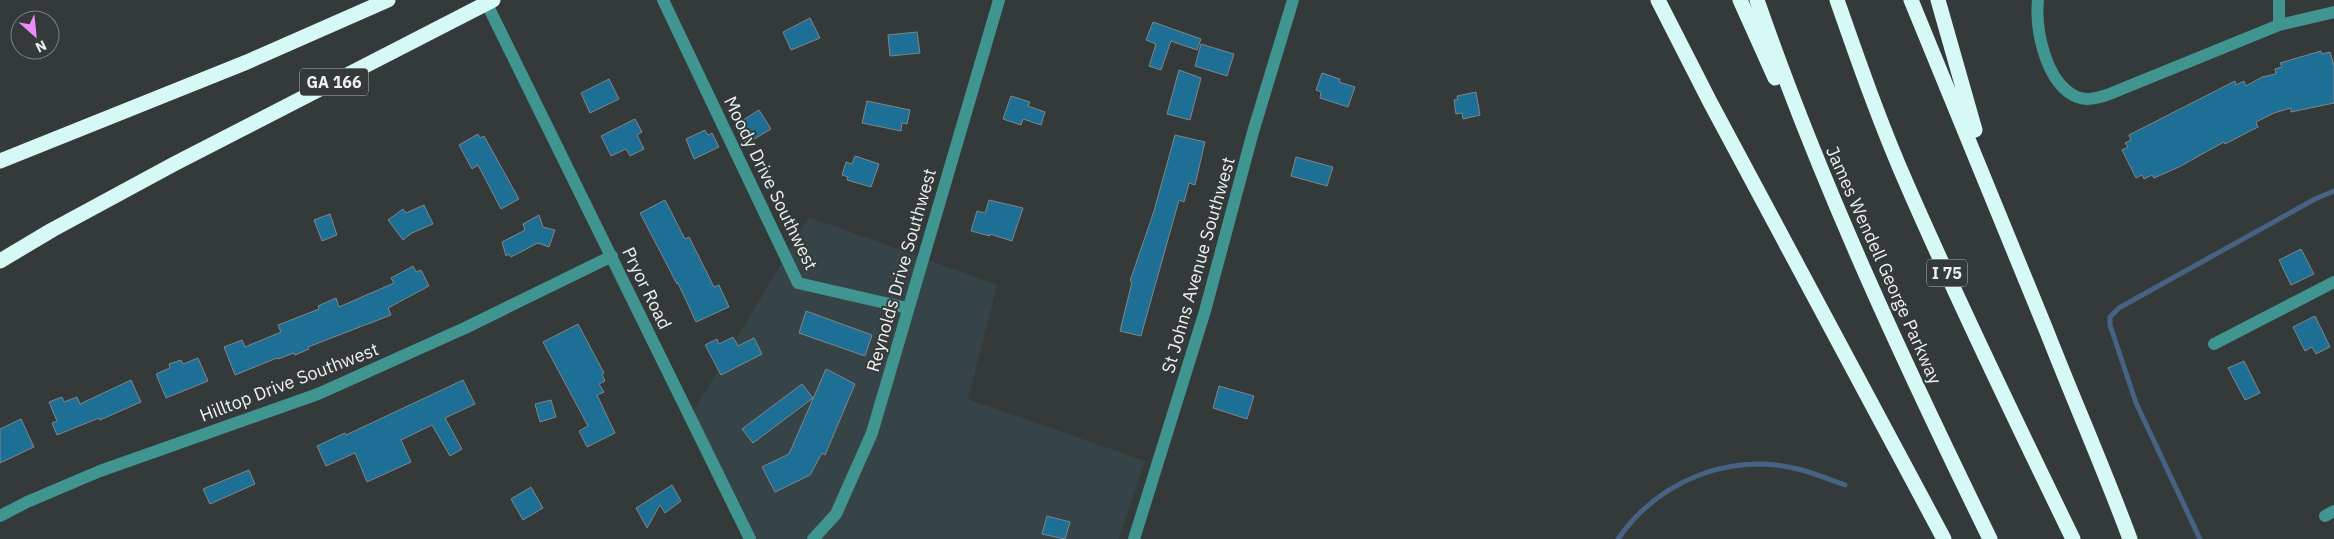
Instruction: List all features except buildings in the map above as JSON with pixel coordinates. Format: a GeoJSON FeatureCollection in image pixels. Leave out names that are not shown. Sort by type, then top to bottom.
{"type":"FeatureCollection","features":[{"type":"Feature","properties":{"kind":"highway"},"geometry":{"type":"LineString","coordinates":[[0,161],[247,62],[388,0]]}},
{"type":"Feature","properties":{"kind":"highway","name":"GA 166"},"geometry":{"type":"LineString","coordinates":[[0,261],[60,225],[174,164],[493,0]]}},
{"type":"Feature","properties":{"kind":"highway"},"geometry":{"type":"LineString","coordinates":[[1649,0],[1710,102]]}},
{"type":"Feature","properties":{"kind":"highway"},"geometry":{"type":"LineString","coordinates":[[1658,0],[1710,102],[1944,539]]}},
{"type":"Feature","properties":{"kind":"highway"},"geometry":{"type":"LineString","coordinates":[[1740,0],[1848,234]]}},
{"type":"Feature","properties":{"kind":"highway","name":"James Wendell George Parkway"},"geometry":{"type":"LineString","coordinates":[[1757,0],[1796,107],[1848,234],[1990,539]]}},
{"type":"Feature","properties":{"kind":"highway","name":"I 75"},"geometry":{"type":"LineString","coordinates":[[1837,0],[1907,186],[1999,386],[2073,539]]}},
{"type":"Feature","properties":{"kind":"highway"},"geometry":{"type":"LineString","coordinates":[[1911,0],[1993,194],[2130,539]]}},
{"type":"Feature","properties":{"kind":"highway"},"geometry":{"type":"LineString","coordinates":[[1938,0],[1993,194]]}},
{"type":"Feature","properties":{"kind":"street","name":"Pryor Road"},"geometry":{"type":"LineString","coordinates":[[485,0],[750,539]]}},
{"type":"Feature","properties":{"kind":"street","name":"Moody Drive Southwest"},"geometry":{"type":"LineString","coordinates":[[662,0],[798,283],[908,308]]}},
{"type":"Feature","properties":{"kind":"street","name":"Reynolds Drive Southwest"},"geometry":{"type":"LineString","coordinates":[[813,539],[836,514],[872,433],[998,0]]}},
{"type":"Feature","properties":{"kind":"street","name":"St Johns Avenue Southwest"},"geometry":{"type":"LineString","coordinates":[[1134,539],[1205,311],[1252,132],[1293,0]]}},
{"type":"Feature","properties":{"kind":"street"},"geometry":{"type":"LineString","coordinates":[[2038,0],[2041,41],[2052,73],[2062,87],[2077,97],[2092,99],[2107,95],[2279,25],[2334,12]]}},
{"type":"Feature","properties":{"kind":"street"},"geometry":{"type":"LineString","coordinates":[[2279,0],[2279,25]]}},
{"type":"Feature","properties":{"kind":"street","name":"Hilltop Drive Southwest"},"geometry":{"type":"LineString","coordinates":[[0,516],[27,502],[100,472],[318,394],[465,328],[612,256]]}},
{"type":"Feature","properties":{"kind":"street"},"geometry":{"type":"LineString","coordinates":[[2214,344],[2334,282]]}},
{"type":"Feature","properties":{"kind":"shaded area"},"geometry":{"type":"Polygon","coordinates":[[[809,217],[997,285],[968,399],[1145,461],[1119,539],[750,539],[690,417],[809,217]]]}},
{"type":"Feature","properties":{"kind":"waterway"},"geometry":{"type":"LineString","coordinates":[[2200,539],[2136,403],[2110,325],[2110,317],[2119,308],[2315,199],[2334,191]]}},
{"type":"Feature","properties":{"kind":"waterway"},"geometry":{"type":"LineString","coordinates":[[1618,539],[1635,518],[1654,501],[1676,486],[1699,475],[1723,468],[1749,464],[1775,465],[1802,470],[1845,485]]}}]}
